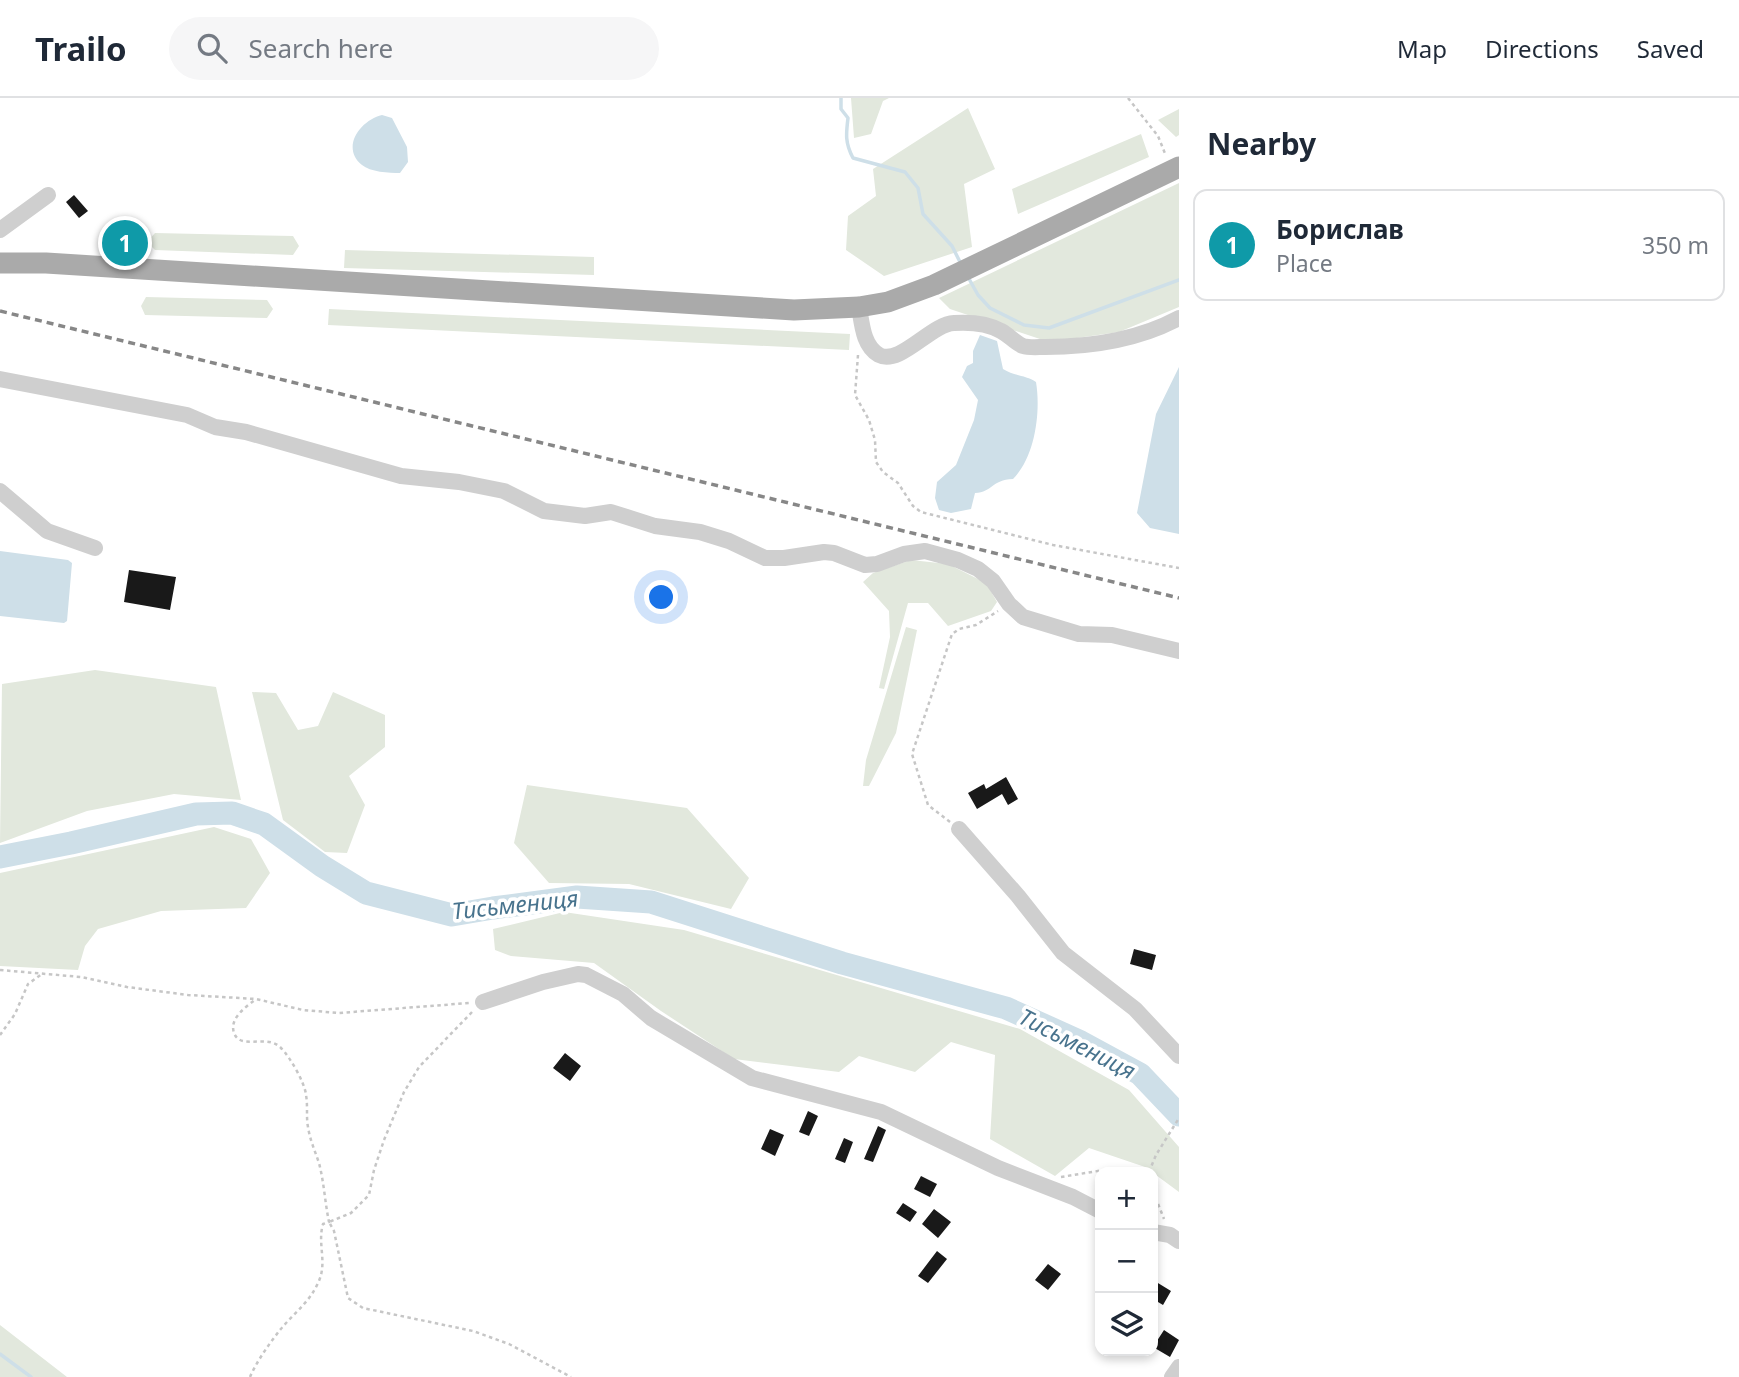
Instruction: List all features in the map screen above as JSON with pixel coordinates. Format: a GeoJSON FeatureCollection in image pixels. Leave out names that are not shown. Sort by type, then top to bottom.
{"type":"FeatureCollection","features":[{"type":"Feature","properties":{"kind":"main road"},"geometry":{"type":"LineString","coordinates":[[0,263],[46,263],[794,310],[859,307],[888,302],[934,285],[1173,170]]}},
{"type":"Feature","properties":{"kind":"street"},"geometry":{"type":"LineString","coordinates":[[0,230],[48,195]]}},
{"type":"Feature","properties":{"kind":"street"},"geometry":{"type":"LineString","coordinates":[[859,307],[865,339],[878,354],[887,357],[906,351],[923,336],[951,323],[977,323],[1000,330],[1024,346],[1057,347],[1119,341],[1160,328],[1179,318]]}},
{"type":"Feature","properties":{"kind":"street"},"geometry":{"type":"LineString","coordinates":[[0,379],[187,415],[215,427],[246,432],[401,476],[458,482],[504,491],[544,510],[585,516],[611,512],[655,526],[700,532],[729,541],[765,558],[792,558],[824,552],[834,553],[864,565],[925,551],[978,569],[993,581],[1009,604],[1023,617],[1079,634],[1112,635],[1179,651]]}},
{"type":"Feature","properties":{"kind":"street"},"geometry":{"type":"LineString","coordinates":[[0,492],[47,531],[95,548]]}},
{"type":"Feature","properties":{"kind":"street"},"geometry":{"type":"LineString","coordinates":[[959,829],[1018,896],[1063,953],[1135,1009],[1179,1056]]}},
{"type":"Feature","properties":{"kind":"street"},"geometry":{"type":"LineString","coordinates":[[482,1002],[566,976],[586,975],[623,994],[651,1018],[752,1078],[881,1112],[998,1168],[1095,1208]]}},
{"type":"Feature","properties":{"kind":"street"},"geometry":{"type":"LineString","coordinates":[[1158,1233],[1175,1238]]}},
{"type":"Feature","properties":{"kind":"street"},"geometry":{"type":"LineString","coordinates":[[1172,1377],[1179,1367]]}},
{"type":"Feature","properties":{"kind":"path"},"geometry":{"type":"LineString","coordinates":[[1128,98],[1158,136],[1173,170]]}},
{"type":"Feature","properties":{"kind":"path"},"geometry":{"type":"LineString","coordinates":[[865,339],[857,360],[855,395],[869,420],[875,440],[876,462],[883,472],[898,482],[912,506],[921,512],[1053,545],[1179,568]]}},
{"type":"Feature","properties":{"kind":"path"},"geometry":{"type":"LineString","coordinates":[[959,829],[928,805],[912,754],[952,634],[958,629],[976,625],[1009,604]]}},
{"type":"Feature","properties":{"kind":"path"},"geometry":{"type":"LineString","coordinates":[[0,970],[81,977],[127,987],[188,995],[256,999],[303,1010],[339,1013],[482,1002]]}},
{"type":"Feature","properties":{"kind":"path"},"geometry":{"type":"LineString","coordinates":[[0,1035],[15,1014],[27,984],[42,974]]}},
{"type":"Feature","properties":{"kind":"path"},"geometry":{"type":"LineString","coordinates":[[256,999],[242,1010],[233,1023],[233,1030],[236,1037],[245,1042],[274,1042],[281,1048],[305,1086],[308,1125],[348,1298],[363,1308],[472,1331],[509,1344],[571,1377]]}},
{"type":"Feature","properties":{"kind":"path"},"geometry":{"type":"LineString","coordinates":[[250,1377],[280,1330],[310,1298],[319,1282],[324,1263],[320,1234],[323,1224],[351,1213],[369,1195],[380,1150],[404,1091],[419,1068],[482,1002]]}},
{"type":"Feature","properties":{"kind":"path"},"geometry":{"type":"LineString","coordinates":[[1151,1167],[1179,1118]]}},
{"type":"Feature","properties":{"kind":"path"},"geometry":{"type":"LineString","coordinates":[[1037,1183],[1095,1172]]}},
{"type":"Feature","properties":{"kind":"path"},"geometry":{"type":"LineString","coordinates":[[1158,1202],[1175,1238]]}},
{"type":"Feature","properties":{"kind":"shaded area"},"geometry":{"type":"Polygon","coordinates":[[[851,98],[889,98],[883,101],[871,134],[854,138],[851,98]]]}},
{"type":"Feature","properties":{"kind":"shaded area"},"geometry":{"type":"Polygon","coordinates":[[[968,108],[995,169],[964,184],[972,247],[884,276],[846,250],[848,216],[876,196],[873,169],[968,108]]]}},
{"type":"Feature","properties":{"kind":"shaded area"},"geometry":{"type":"Polygon","coordinates":[[[1179,109],[1179,135],[1176,137],[1158,120],[1179,109]]]}},
{"type":"Feature","properties":{"kind":"shaded area"},"geometry":{"type":"Polygon","coordinates":[[[382,115],[392,118],[407,147],[408,162],[400,173],[380,172],[365,167],[356,158],[353,150],[353,143],[361,128],[382,115]]]}},
{"type":"Feature","properties":{"kind":"shaded area"},"geometry":{"type":"Polygon","coordinates":[[[1141,134],[1149,157],[1018,214],[1012,189],[1141,134]]]}},
{"type":"Feature","properties":{"kind":"shaded area"},"geometry":{"type":"Polygon","coordinates":[[[1179,183],[1179,307],[1119,332],[1049,342],[950,309],[939,298],[1179,183]]]}},
{"type":"Feature","properties":{"kind":"shaded area"},"geometry":{"type":"Polygon","coordinates":[[[155,233],[293,236],[299,246],[293,255],[155,250],[147,242],[155,233]]]}},
{"type":"Feature","properties":{"kind":"shaded area"},"geometry":{"type":"Polygon","coordinates":[[[345,250],[594,257],[594,275],[344,268],[345,250]]]}},
{"type":"Feature","properties":{"kind":"shaded area"},"geometry":{"type":"Polygon","coordinates":[[[146,297],[267,300],[273,309],[267,318],[145,315],[141,306],[146,297]]]}},
{"type":"Feature","properties":{"kind":"shaded area"},"geometry":{"type":"Polygon","coordinates":[[[329,309],[850,334],[849,350],[328,325],[329,309]]]}},
{"type":"Feature","properties":{"kind":"shaded area"},"geometry":{"type":"Polygon","coordinates":[[[980,335],[997,341],[1003,369],[1036,382],[1038,407],[1035,434],[1027,459],[1013,479],[1000,481],[985,491],[975,493],[971,509],[951,513],[939,510],[935,498],[937,482],[956,465],[974,420],[978,400],[962,377],[967,366],[973,363],[973,351],[980,335]]]}},
{"type":"Feature","properties":{"kind":"shaded area"},"geometry":{"type":"Polygon","coordinates":[[[1179,367],[1179,534],[1150,528],[1137,513],[1156,414],[1179,367]]]}},
{"type":"Feature","properties":{"kind":"shaded area"},"geometry":{"type":"Polygon","coordinates":[[[0,551],[68,560],[72,563],[67,621],[64,623],[0,616],[0,551]]]}},
{"type":"Feature","properties":{"kind":"shaded area"},"geometry":{"type":"Polygon","coordinates":[[[911,560],[948,564],[986,583],[997,602],[991,611],[948,626],[928,603],[908,603],[884,689],[879,688],[890,637],[889,611],[863,582],[873,573],[911,560]]]}},
{"type":"Feature","properties":{"kind":"shaded area"},"geometry":{"type":"Polygon","coordinates":[[[906,627],[917,630],[896,733],[869,786],[863,786],[866,760],[906,627]]]}},
{"type":"Feature","properties":{"kind":"shaded area"},"geometry":{"type":"Polygon","coordinates":[[[95,670],[216,687],[241,800],[174,794],[87,811],[0,843],[2,684],[95,670]]]}},
{"type":"Feature","properties":{"kind":"shaded area"},"geometry":{"type":"Polygon","coordinates":[[[252,692],[276,693],[298,730],[318,726],[333,692],[385,715],[385,747],[349,776],[365,805],[347,853],[325,852],[283,820],[252,692]]]}},
{"type":"Feature","properties":{"kind":"shaded area"},"geometry":{"type":"Polygon","coordinates":[[[527,785],[687,808],[749,878],[731,909],[629,884],[549,883],[514,843],[527,785]]]}},
{"type":"Feature","properties":{"kind":"shaded area"},"geometry":{"type":"Polygon","coordinates":[[[214,827],[251,839],[270,873],[246,908],[161,911],[98,929],[85,946],[78,970],[0,966],[0,873],[214,827]]]}},
{"type":"Feature","properties":{"kind":"shaded area"},"geometry":{"type":"Polygon","coordinates":[[[564,912],[684,930],[1020,1029],[1129,1090],[1179,1147],[1179,1192],[1158,1177],[1158,1167],[1145,1167],[1089,1148],[1055,1176],[990,1139],[995,1055],[951,1042],[915,1072],[859,1056],[839,1072],[734,1059],[594,963],[511,956],[495,950],[493,929],[564,912]]]}},
{"type":"Feature","properties":{"kind":"shaded area"},"geometry":{"type":"Polygon","coordinates":[[[0,1325],[67,1377],[0,1377],[0,1325]]]}},
{"type":"Feature","properties":{"kind":"building"},"geometry":{"type":"Polygon","coordinates":[[[74,195],[88,211],[79,218],[66,202],[74,195]]]}},
{"type":"Feature","properties":{"kind":"building"},"geometry":{"type":"Polygon","coordinates":[[[129,570],[176,577],[170,610],[124,602],[129,570]]]}},
{"type":"Feature","properties":{"kind":"building"},"geometry":{"type":"Polygon","coordinates":[[[1006,777],[1018,799],[1008,805],[1002,794],[977,809],[968,793],[984,784],[986,789],[1006,777]]]}},
{"type":"Feature","properties":{"kind":"building"},"geometry":{"type":"Polygon","coordinates":[[[1134,949],[1156,955],[1152,970],[1130,964],[1134,949]]]}},
{"type":"Feature","properties":{"kind":"building"},"geometry":{"type":"Polygon","coordinates":[[[565,1053],[581,1066],[570,1081],[553,1068],[565,1053]]]}},
{"type":"Feature","properties":{"kind":"building"},"geometry":{"type":"Polygon","coordinates":[[[808,1111],[818,1116],[809,1136],[799,1132],[808,1111]]]}},
{"type":"Feature","properties":{"kind":"building"},"geometry":{"type":"Polygon","coordinates":[[[878,1126],[886,1130],[873,1162],[864,1159],[878,1126]]]}},
{"type":"Feature","properties":{"kind":"building"},"geometry":{"type":"Polygon","coordinates":[[[770,1129],[784,1135],[775,1156],[761,1149],[770,1129]]]}},
{"type":"Feature","properties":{"kind":"building"},"geometry":{"type":"Polygon","coordinates":[[[844,1138],[853,1142],[845,1163],[835,1159],[844,1138]]]}},
{"type":"Feature","properties":{"kind":"building"},"geometry":{"type":"Polygon","coordinates":[[[921,1176],[937,1184],[930,1197],[914,1189],[921,1176]]]}},
{"type":"Feature","properties":{"kind":"building"},"geometry":{"type":"Polygon","coordinates":[[[903,1203],[917,1212],[910,1222],[896,1213],[903,1203]]]}},
{"type":"Feature","properties":{"kind":"building"},"geometry":{"type":"Polygon","coordinates":[[[934,1209],[951,1222],[938,1238],[922,1224],[934,1209]]]}},
{"type":"Feature","properties":{"kind":"building"},"geometry":{"type":"Polygon","coordinates":[[[937,1251],[947,1259],[928,1283],[918,1276],[937,1251]]]}},
{"type":"Feature","properties":{"kind":"building"},"geometry":{"type":"Polygon","coordinates":[[[1048,1264],[1061,1274],[1048,1290],[1035,1280],[1048,1264]]]}},
{"type":"Feature","properties":{"kind":"building"},"geometry":{"type":"Polygon","coordinates":[[[1158,1283],[1171,1291],[1163,1305],[1158,1302],[1158,1283]]]}},
{"type":"Feature","properties":{"kind":"building"},"geometry":{"type":"Polygon","coordinates":[[[1164,1330],[1179,1340],[1170,1357],[1158,1350],[1158,1339],[1164,1330]]]}},
{"type":"Feature","properties":{"kind":"waterway"},"geometry":{"type":"LineString","coordinates":[[841,98],[841,109],[848,118],[847,138],[853,158],[905,172],[918,188],[923,214],[952,246],[961,264]]}},
{"type":"Feature","properties":{"kind":"waterway"},"geometry":{"type":"LineString","coordinates":[[968,277],[978,295],[990,308],[1024,325],[1049,328],[1179,280]]}},
{"type":"Feature","properties":{"kind":"waterway","name":"Тисьмениця"},"geometry":{"type":"LineString","coordinates":[[0,857],[196,814],[232,813],[264,824],[322,866],[366,893],[452,915],[577,897],[651,902],[842,963],[1006,1008],[1081,1042],[1140,1074],[1179,1115]]}},
{"type":"Feature","properties":{"kind":"waterway"},"geometry":{"type":"LineString","coordinates":[[0,1354],[31,1377]]}},
{"type":"Feature","properties":{"kind":"railway"},"geometry":{"type":"LineString","coordinates":[[0,311],[1179,598]]}},
{"type":"Feature","properties":{"kind":"place","name":"Борислав"},"geometry":{"type":"Point","coordinates":[125,243]}}]}
